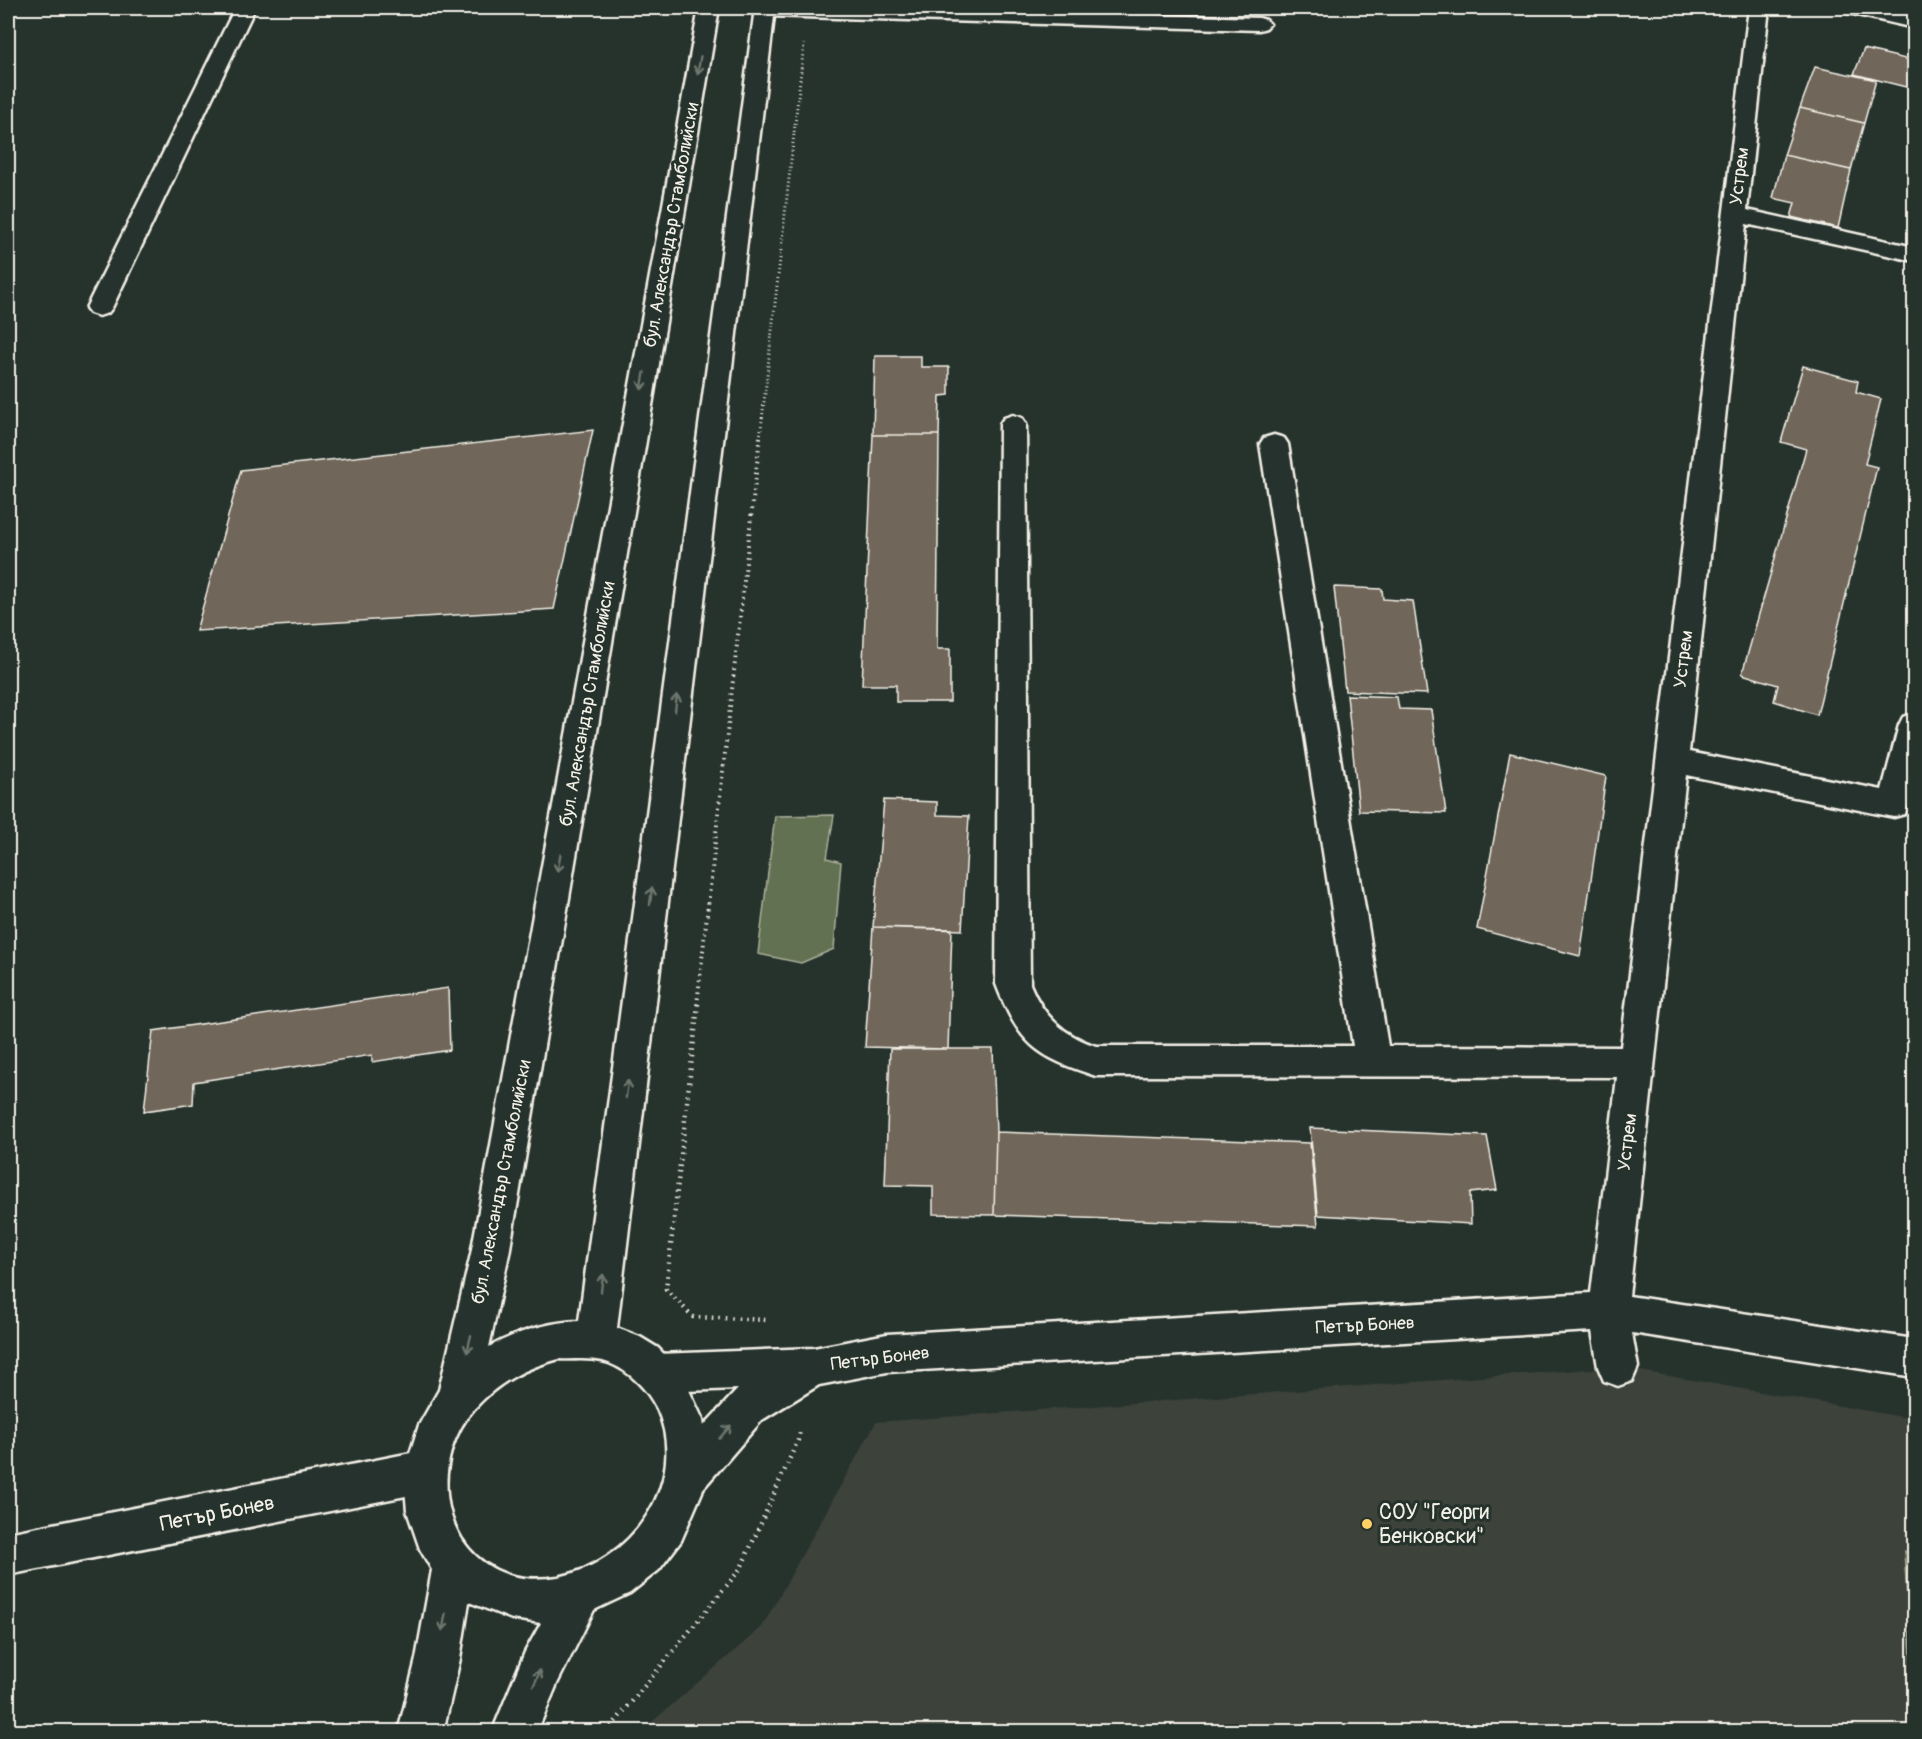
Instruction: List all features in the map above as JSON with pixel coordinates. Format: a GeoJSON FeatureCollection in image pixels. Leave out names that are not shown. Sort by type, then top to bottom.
{"type":"FeatureCollection","features":[{"type":"Feature","properties":{"kind":"main road"},"geometry":{"type":"LineString","coordinates":[[99,308],[244,8]]}},
{"type":"Feature","properties":{"kind":"main road","name":"бул. Александър Стамболийски"},"geometry":{"type":"LineString","coordinates":[[457,1398],[490,1254],[709,8]]}},
{"type":"Feature","properties":{"kind":"main road","name":"Устрем"},"geometry":{"type":"LineString","coordinates":[[1618,1367],[1608,1311],[1759,8]]}},
{"type":"Feature","properties":{"kind":"main road"},"geometry":{"type":"LineString","coordinates":[[1851,8],[1914,22]]}},
{"type":"Feature","properties":{"kind":"main road"},"geometry":{"type":"LineString","coordinates":[[596,1341],[765,9],[1259,24]]}},
{"type":"Feature","properties":{"kind":"main road"},"geometry":{"type":"LineString","coordinates":[[1734,214],[1914,254]]}},
{"type":"Feature","properties":{"kind":"main road"},"geometry":{"type":"LineString","coordinates":[[1013,424],[1013,984],[1022,1009],[1038,1032],[1065,1052],[1096,1061],[1637,1062]]}},
{"type":"Feature","properties":{"kind":"main road"},"geometry":{"type":"LineString","coordinates":[[1274,444],[1373,1061]]}},
{"type":"Feature","properties":{"kind":"main road"},"geometry":{"type":"LineString","coordinates":[[1671,760],[1894,805],[1914,725]]}},
{"type":"Feature","properties":{"kind":"main road","name":"Петър Бонев"},"geometry":{"type":"LineString","coordinates":[[658,1373],[814,1367],[887,1353],[1608,1311],[1914,1358]]}},
{"type":"Feature","properties":{"kind":"main road"},"geometry":{"type":"LineString","coordinates":[[559,1340],[596,1341],[629,1352],[658,1373],[677,1402],[688,1437],[686,1476],[674,1515],[650,1550],[617,1577],[578,1596],[543,1601],[509,1598],[479,1585],[454,1565],[435,1537],[426,1506],[426,1471],[436,1433],[457,1398],[487,1370],[521,1350],[559,1340]]}},
{"type":"Feature","properties":{"kind":"main road","name":"Петър Бонев"},"geometry":{"type":"LineString","coordinates":[[686,1476],[748,1406],[814,1367]]}},
{"type":"Feature","properties":{"kind":"main road","name":"Петър Бонев"},"geometry":{"type":"LineString","coordinates":[[8,1554],[426,1471]]}},
{"type":"Feature","properties":{"kind":"main road"},"geometry":{"type":"LineString","coordinates":[[420,1731],[438,1659],[454,1565]]}},
{"type":"Feature","properties":{"kind":"main road"},"geometry":{"type":"LineString","coordinates":[[514,1731],[541,1668],[578,1596]]}},
{"type":"Feature","properties":{"kind":"path"},"geometry":{"type":"LineString","coordinates":[[770,1320],[693,1317],[666,1289],[808,11]]}},
{"type":"Feature","properties":{"kind":"path"},"geometry":{"type":"LineString","coordinates":[[607,1731],[741,1568],[798,1440],[814,1367]]}},
{"type":"Feature","properties":{"kind":"shaded area","name":"СОУ \"Георги Бенковски\""},"geometry":{"type":"Polygon","coordinates":[[[1618,1367],[1914,1419],[1914,1731],[645,1732],[645,1728],[762,1627],[876,1422],[1618,1367]]]}},
{"type":"Feature","properties":{"kind":"green space"},"geometry":{"type":"Polygon","coordinates":[[[834,815],[827,858],[841,862],[834,949],[801,963],[758,954],[775,816],[834,815]]]}},
{"type":"Feature","properties":{"kind":"green space"},"geometry":{"type":"Polygon","coordinates":[[[1904,1551],[1914,1554],[1914,1698],[1904,1551]]]}},
{"type":"Feature","properties":{"kind":"building"},"geometry":{"type":"Polygon","coordinates":[[[1864,49],[1914,61],[1914,89],[1854,74],[1864,49]]]}},
{"type":"Feature","properties":{"kind":"building"},"geometry":{"type":"Polygon","coordinates":[[[1815,67],[1876,80],[1864,123],[1800,108],[1815,67]]]}},
{"type":"Feature","properties":{"kind":"building"},"geometry":{"type":"Polygon","coordinates":[[[1800,108],[1864,123],[1851,170],[1784,155],[1800,108]]]}},
{"type":"Feature","properties":{"kind":"building"},"geometry":{"type":"Polygon","coordinates":[[[1784,155],[1851,170],[1838,228],[1791,217],[1795,203],[1773,198],[1784,155]]]}},
{"type":"Feature","properties":{"kind":"building"},"geometry":{"type":"Polygon","coordinates":[[[875,356],[921,356],[921,367],[949,367],[949,395],[940,396],[939,435],[873,435],[875,356]]]}},
{"type":"Feature","properties":{"kind":"building"},"geometry":{"type":"Polygon","coordinates":[[[1803,366],[1858,381],[1856,392],[1881,399],[1865,464],[1877,467],[1817,715],[1774,701],[1778,685],[1742,674],[1806,449],[1781,442],[1803,366]]]}},
{"type":"Feature","properties":{"kind":"building"},"geometry":{"type":"Polygon","coordinates":[[[593,430],[554,609],[196,631],[241,470],[593,430]]]}},
{"type":"Feature","properties":{"kind":"building"},"geometry":{"type":"Polygon","coordinates":[[[873,435],[939,435],[937,649],[950,649],[950,702],[896,702],[896,685],[862,685],[873,435]]]}},
{"type":"Feature","properties":{"kind":"building"},"geometry":{"type":"Polygon","coordinates":[[[1334,587],[1382,589],[1383,599],[1413,601],[1427,694],[1345,691],[1334,587]]]}},
{"type":"Feature","properties":{"kind":"building"},"geometry":{"type":"Polygon","coordinates":[[[1347,695],[1397,697],[1399,709],[1431,710],[1446,813],[1359,811],[1347,695]]]}},
{"type":"Feature","properties":{"kind":"building"},"geometry":{"type":"Polygon","coordinates":[[[1510,753],[1606,776],[1580,956],[1477,929],[1510,753]]]}},
{"type":"Feature","properties":{"kind":"building"},"geometry":{"type":"Polygon","coordinates":[[[884,800],[937,802],[937,815],[969,816],[962,930],[873,927],[884,800]]]}},
{"type":"Feature","properties":{"kind":"building"},"geometry":{"type":"Polygon","coordinates":[[[873,927],[952,929],[948,1049],[865,1047],[873,927]]]}},
{"type":"Feature","properties":{"kind":"building"},"geometry":{"type":"Polygon","coordinates":[[[448,988],[450,1050],[372,1062],[372,1055],[194,1082],[193,1104],[144,1111],[153,1031],[448,988]]]}},
{"type":"Feature","properties":{"kind":"building"},"geometry":{"type":"Polygon","coordinates":[[[890,1049],[993,1049],[996,1132],[994,1215],[933,1214],[933,1186],[885,1185],[890,1049]]]}},
{"type":"Feature","properties":{"kind":"building"},"geometry":{"type":"Polygon","coordinates":[[[1310,1128],[1487,1136],[1497,1190],[1470,1193],[1471,1224],[1318,1215],[1310,1128]]]}},
{"type":"Feature","properties":{"kind":"building"},"geometry":{"type":"Polygon","coordinates":[[[996,1132],[1310,1143],[1318,1226],[994,1215],[996,1132]]]}},
{"type":"Feature","properties":{"kind":"place","name":"СОУ \"Георги Бенковски\""},"geometry":{"type":"Point","coordinates":[1367,1524]}}]}
